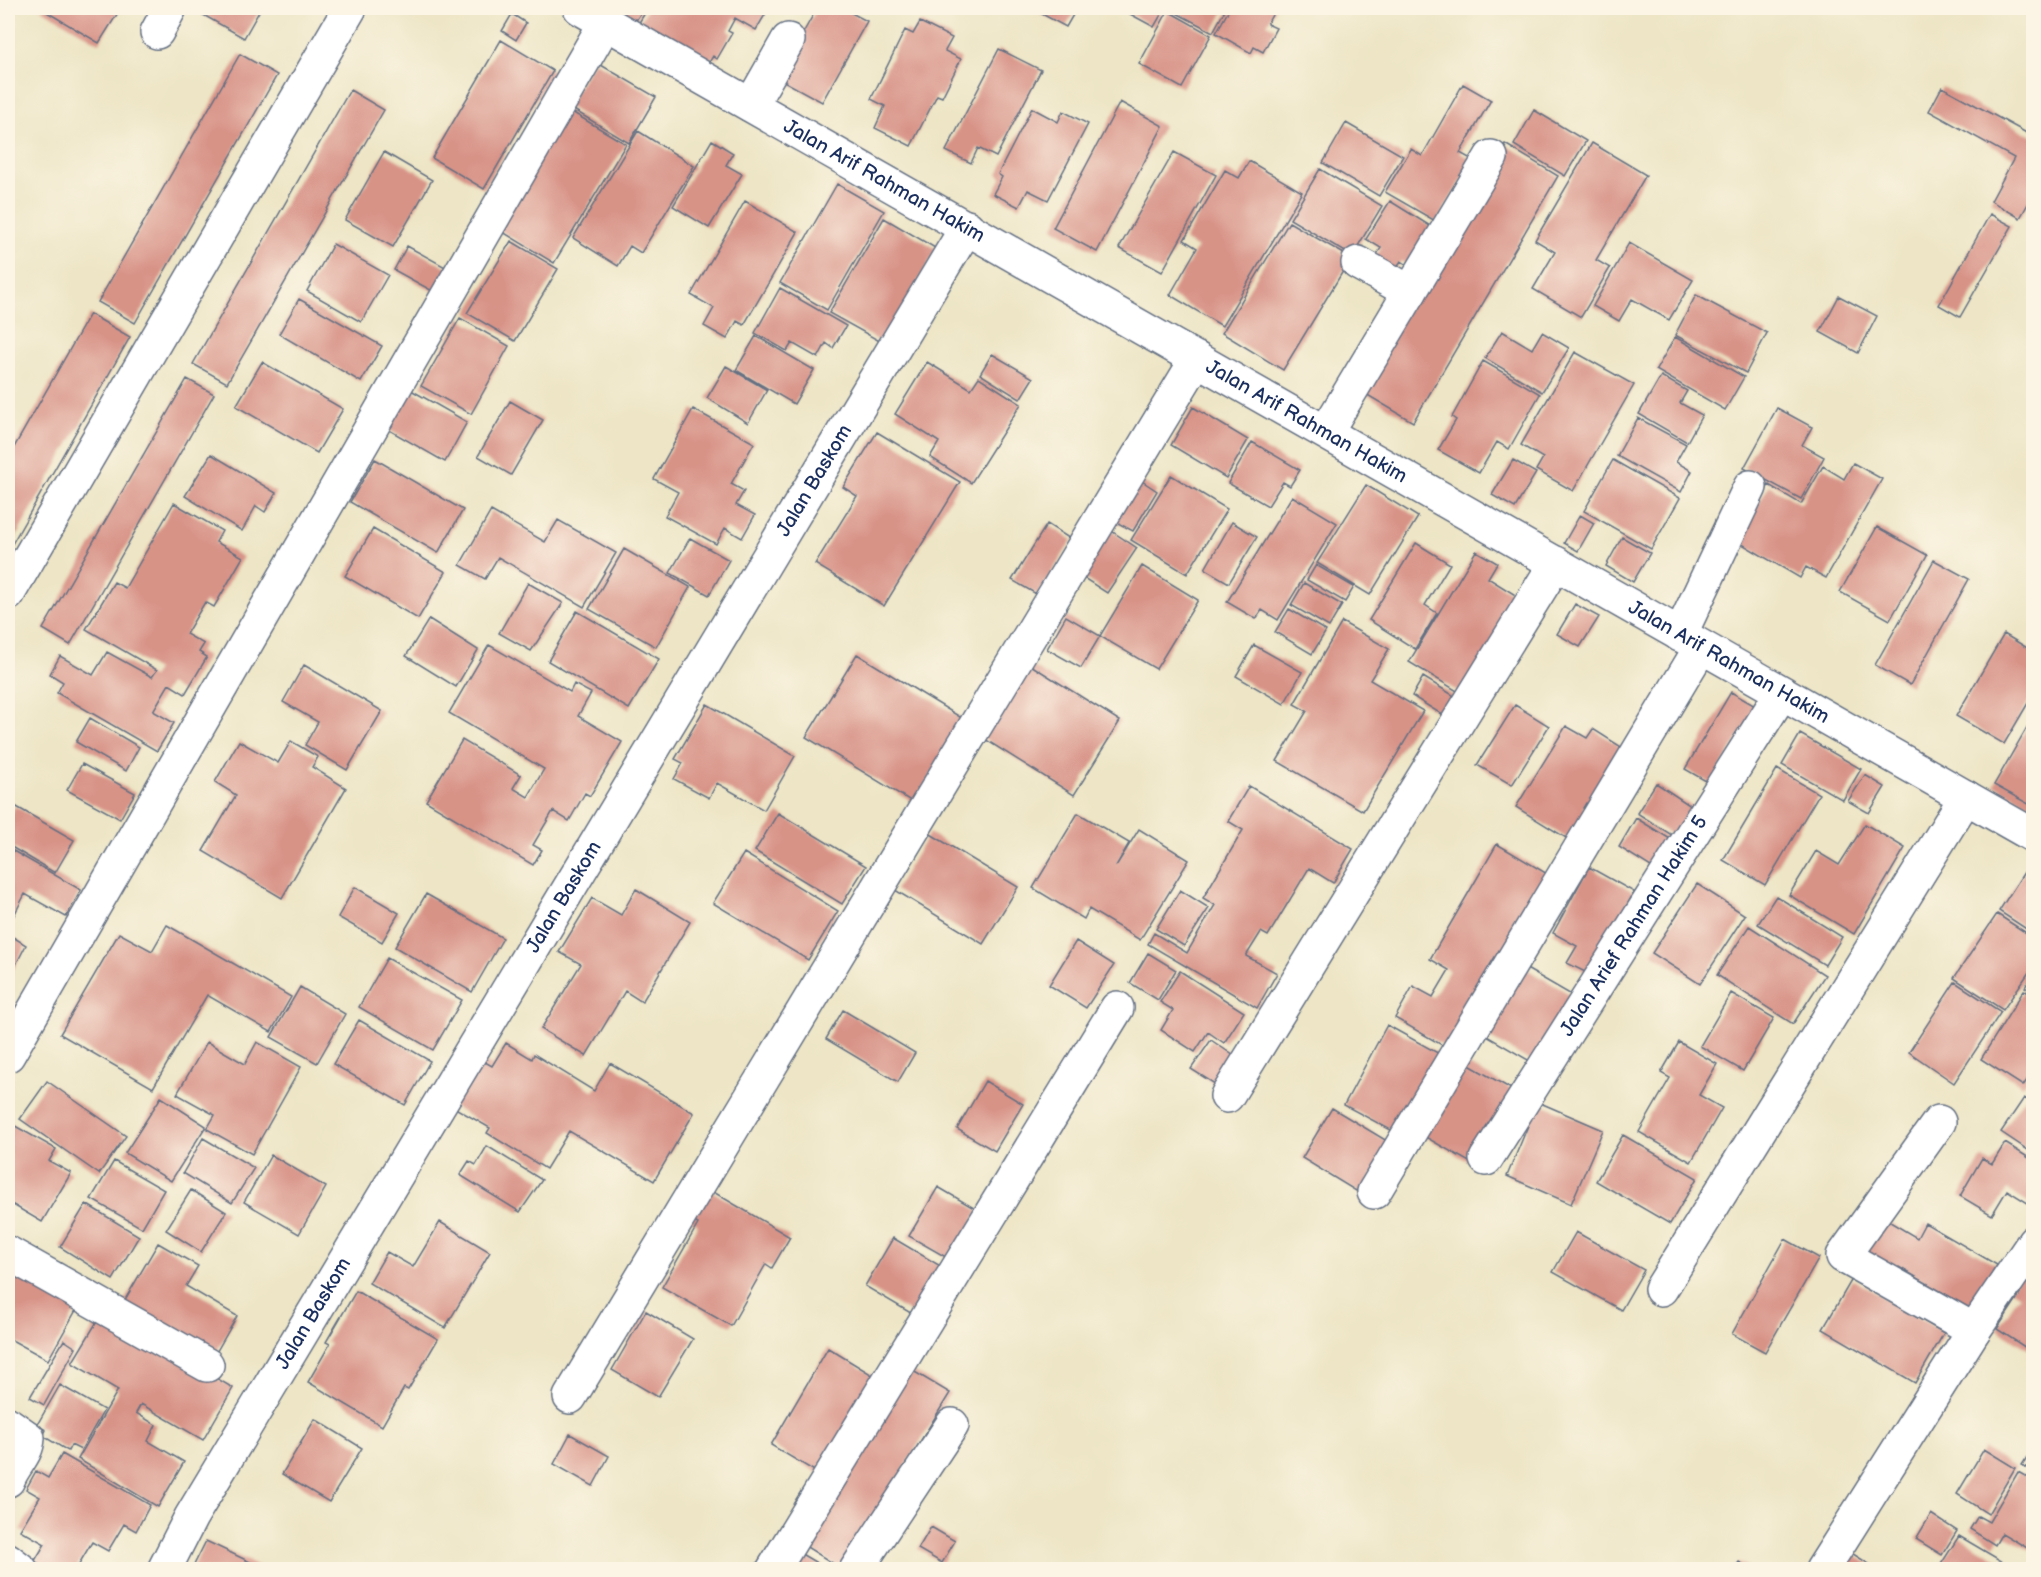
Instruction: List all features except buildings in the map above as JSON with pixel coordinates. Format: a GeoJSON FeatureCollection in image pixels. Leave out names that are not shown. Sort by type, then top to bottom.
{"type":"FeatureCollection","features":[{"type":"Feature","properties":{"kind":"street"},"geometry":{"type":"LineString","coordinates":[[8,594],[350,8]]}},
{"type":"Feature","properties":{"kind":"street"},"geometry":{"type":"LineString","coordinates":[[8,1055],[593,15]]}},
{"type":"Feature","properties":{"kind":"street","name":"Jalan Arif Rahman Hakim"},"geometry":{"type":"LineString","coordinates":[[593,15],[1556,563],[1781,694],[2034,836]]}},
{"type":"Feature","properties":{"kind":"street"},"geometry":{"type":"LineString","coordinates":[[751,105],[788,40]]}},
{"type":"Feature","properties":{"kind":"street"},"geometry":{"type":"LineString","coordinates":[[1326,432],[1491,157]]}},
{"type":"Feature","properties":{"kind":"street","name":"Jalan Baskom"},"geometry":{"type":"LineString","coordinates":[[164,1569],[191,1517],[967,227]]}},
{"type":"Feature","properties":{"kind":"street"},"geometry":{"type":"LineString","coordinates":[[1358,263],[1410,292]]}},
{"type":"Feature","properties":{"kind":"street"},"geometry":{"type":"LineString","coordinates":[[570,1397],[1197,359]]}},
{"type":"Feature","properties":{"kind":"street"},"geometry":{"type":"LineString","coordinates":[[1374,1192],[1691,641],[1749,487]]}},
{"type":"Feature","properties":{"kind":"street"},"geometry":{"type":"LineString","coordinates":[[1227,1096],[1556,563]]}},
{"type":"Feature","properties":{"kind":"street","name":"Jalan Arief Rahman Hakim 5"},"geometry":{"type":"LineString","coordinates":[[1486,1159],[1781,694]]}},
{"type":"Feature","properties":{"kind":"street"},"geometry":{"type":"LineString","coordinates":[[1661,1289],[1966,797]]}},
{"type":"Feature","properties":{"kind":"street"},"geometry":{"type":"LineString","coordinates":[[773,1569],[1117,1008]]}},
{"type":"Feature","properties":{"kind":"street"},"geometry":{"type":"LineString","coordinates":[[1939,1122],[1843,1256],[1974,1330]]}},
{"type":"Feature","properties":{"kind":"street"},"geometry":{"type":"LineString","coordinates":[[1822,1569],[1974,1330],[2034,1242]]}},
{"type":"Feature","properties":{"kind":"street"},"geometry":{"type":"LineString","coordinates":[[8,1254],[207,1365]]}},
{"type":"Feature","properties":{"kind":"street"},"geometry":{"type":"LineString","coordinates":[[8,1424],[28,1438],[27,1451],[12,1468],[8,1480]]}},
{"type":"Feature","properties":{"kind":"street"},"geometry":{"type":"LineString","coordinates":[[856,1569],[952,1425]]}},
{"type":"Feature","properties":{"kind":"street"},"geometry":{"type":"LineString","coordinates":[[8,1560],[21,1569]]}}]}
